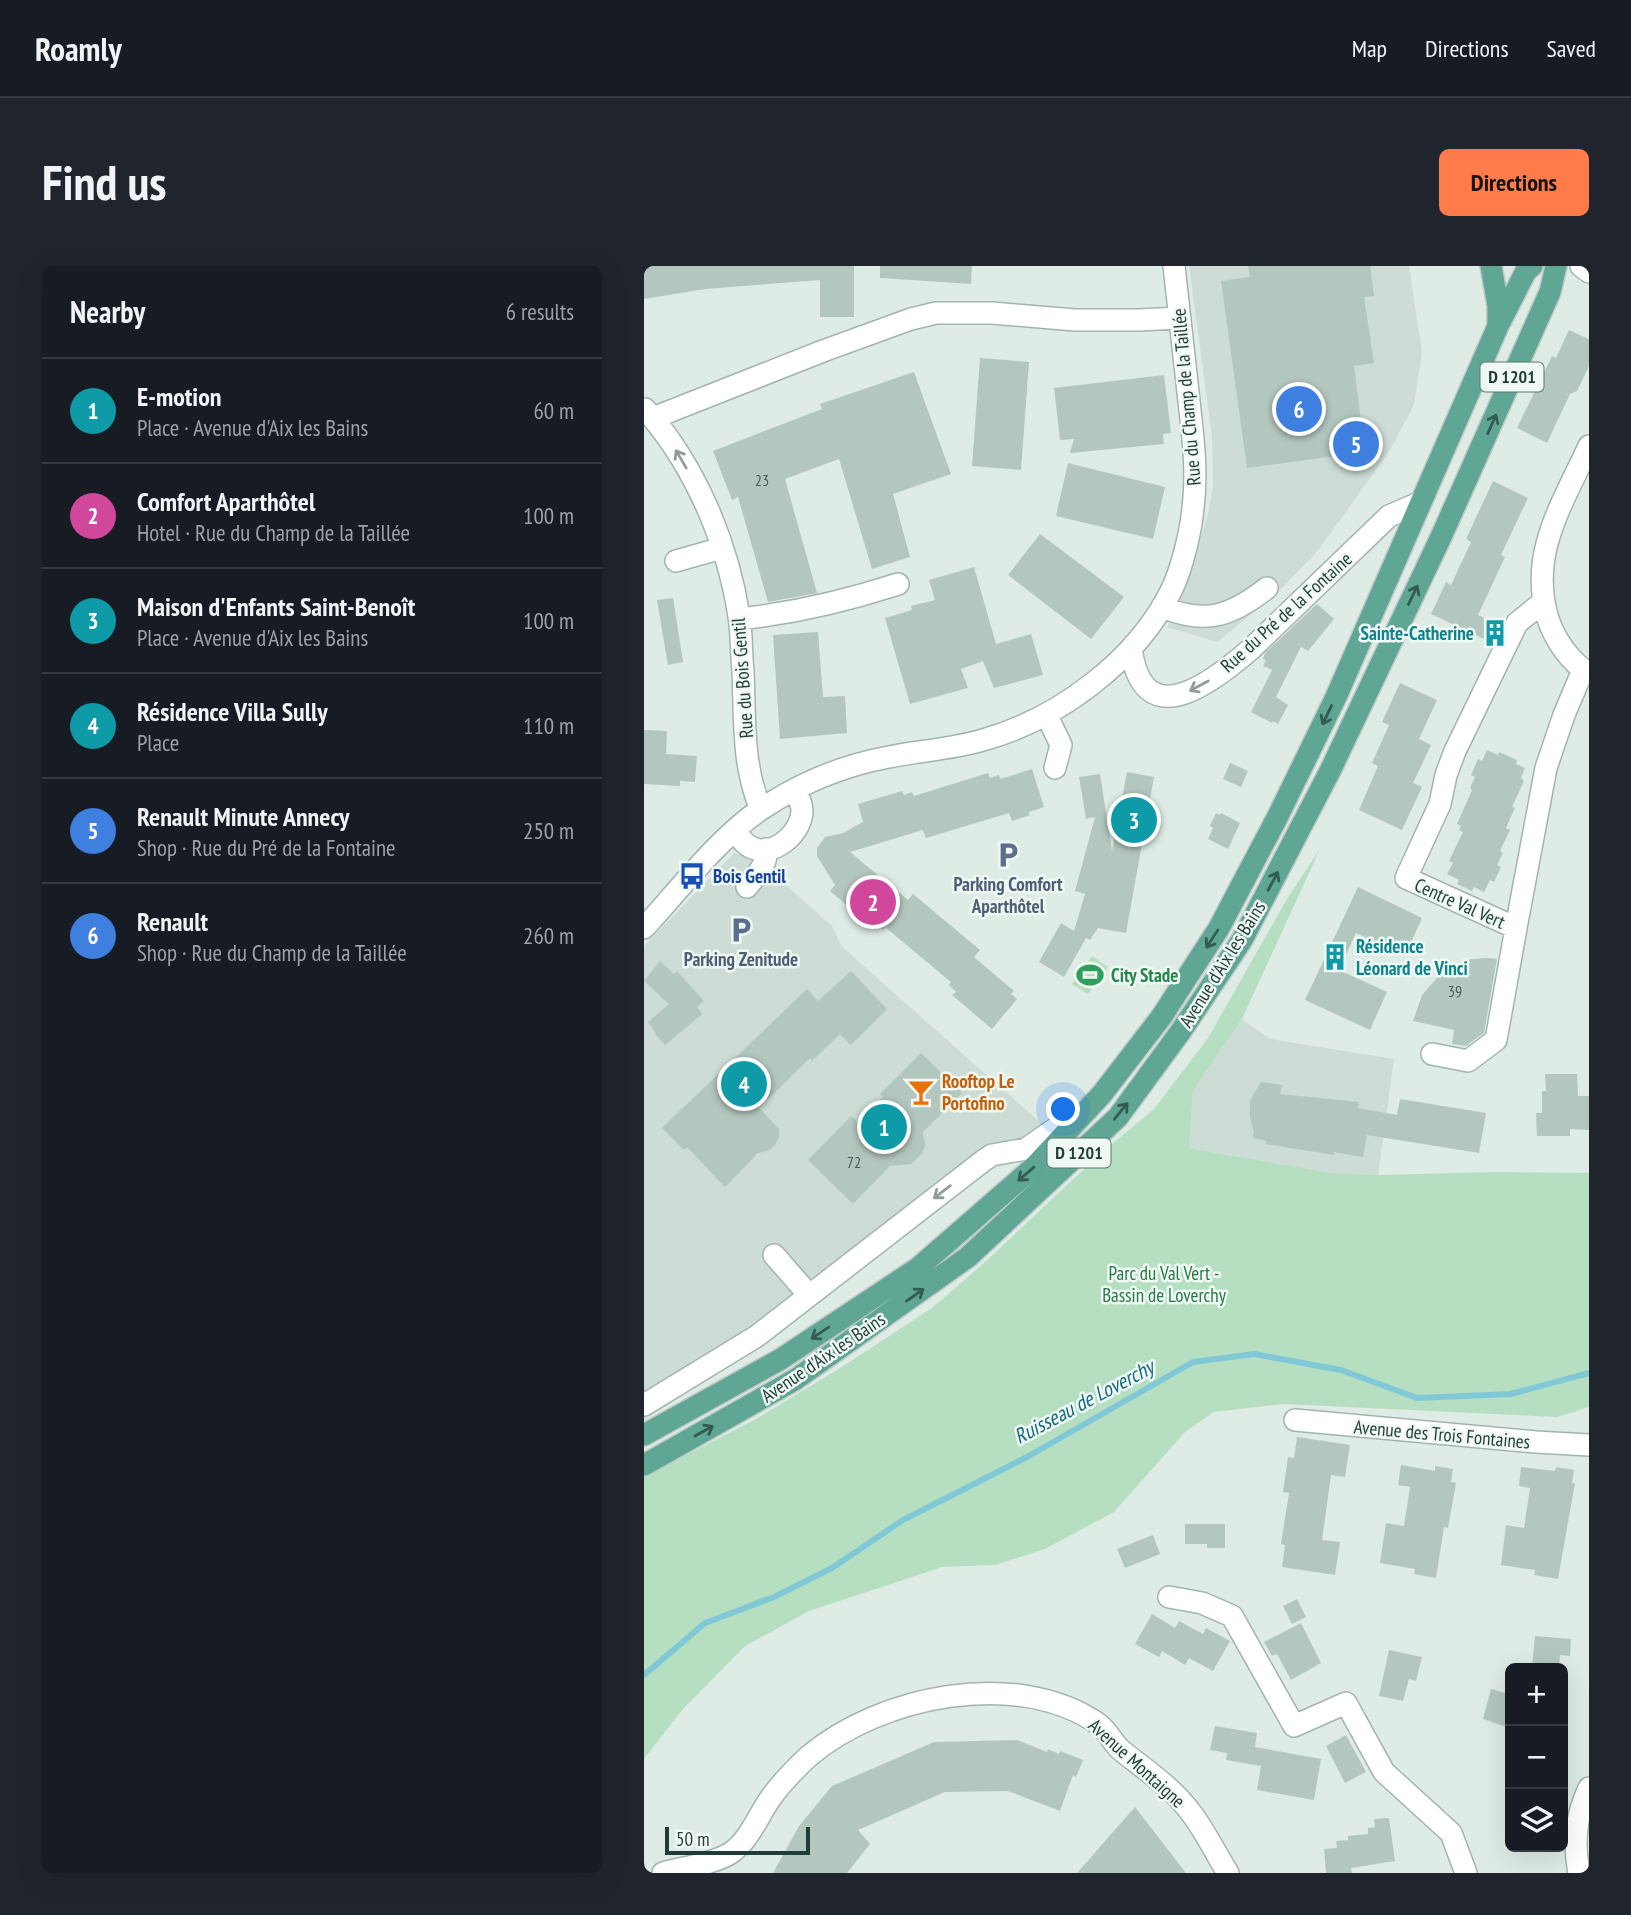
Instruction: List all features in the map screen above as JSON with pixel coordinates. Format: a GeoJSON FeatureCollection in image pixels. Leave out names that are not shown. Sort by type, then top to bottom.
{"type":"FeatureCollection","features":[{"type":"Feature","properties":{"kind":"main road"},"geometry":{"type":"LineString","coordinates":[[1491,266],[1498,306],[1498,326]]}},
{"type":"Feature","properties":{"kind":"main road","name":"Avenue d'Aix les Bains"},"geometry":{"type":"LineString","coordinates":[[644,1435],[781,1359],[918,1268],[1035,1166],[1102,1094],[1162,1016],[1219,928],[1278,816],[1336,697],[1498,326],[1526,271],[1532,266]]}},
{"type":"Feature","properties":{"kind":"main road","name":"Avenue d'Aix les Bains"},"geometry":{"type":"LineString","coordinates":[[644,1465],[796,1379],[968,1257],[1118,1116],[1181,1031],[1242,940],[1330,771],[1441,537],[1550,292],[1556,266]]}},
{"type":"Feature","properties":{"kind":"street","name":"Rue du Champ de la Taillée"},"geometry":{"type":"LineString","coordinates":[[644,928],[718,847],[761,809],[796,790],[856,764],[971,744],[1005,734],[1046,714],[1080,693],[1131,648],[1162,607],[1173,587],[1193,510],[1195,477],[1174,266]]}},
{"type":"Feature","properties":{"kind":"street"},"geometry":{"type":"LineString","coordinates":[[1581,266],[1589,272]]}},
{"type":"Feature","properties":{"kind":"street"},"geometry":{"type":"LineString","coordinates":[[649,412],[911,319],[936,313],[1002,314],[1075,320],[1180,318]]}},
{"type":"Feature","properties":{"kind":"street","name":"Rue du Bois Gentil"},"geometry":{"type":"LineString","coordinates":[[649,412],[696,485],[722,548],[740,619],[747,756],[761,809]]}},
{"type":"Feature","properties":{"kind":"street"},"geometry":{"type":"LineString","coordinates":[[1586,672],[1567,655],[1559,642],[1543,602],[1542,567],[1549,533],[1589,446]]}},
{"type":"Feature","properties":{"kind":"street","name":"Rue du Pré de la Fontaine"},"geometry":{"type":"LineString","coordinates":[[1131,648],[1137,676],[1142,684],[1155,694],[1173,697],[1199,687],[1252,648],[1389,516],[1419,503]]}},
{"type":"Feature","properties":{"kind":"street"},"geometry":{"type":"LineString","coordinates":[[676,561],[722,548]]}},
{"type":"Feature","properties":{"kind":"street","name":"Rue du Bois Gentil"},"geometry":{"type":"LineString","coordinates":[[740,619],[784,614],[847,600],[898,584]]}},
{"type":"Feature","properties":{"kind":"street"},"geometry":{"type":"LineString","coordinates":[[1162,607],[1183,616],[1213,617],[1243,607],[1267,588]]}},
{"type":"Feature","properties":{"kind":"street","name":"Centre Val Vert"},"geometry":{"type":"LineString","coordinates":[[1543,602],[1517,623],[1455,751],[1446,775],[1440,804],[1406,878],[1516,928],[1546,768],[1564,715],[1586,672]]}},
{"type":"Feature","properties":{"kind":"street"},"geometry":{"type":"LineString","coordinates":[[1046,714],[1069,750],[1055,768]]}},
{"type":"Feature","properties":{"kind":"street"},"geometry":{"type":"LineString","coordinates":[[735,831],[744,843],[756,850],[778,846],[793,834],[802,815],[802,805],[796,790]]}},
{"type":"Feature","properties":{"kind":"street"},"geometry":{"type":"LineString","coordinates":[[747,887],[767,858],[766,849]]}},
{"type":"Feature","properties":{"kind":"street"},"geometry":{"type":"LineString","coordinates":[[1432,1054],[1468,1061],[1496,1040],[1516,928]]}},
{"type":"Feature","properties":{"kind":"street"},"geometry":{"type":"LineString","coordinates":[[644,1405],[757,1336],[983,1161],[992,1155],[1026,1149],[1102,1094]]}},
{"type":"Feature","properties":{"kind":"street"},"geometry":{"type":"LineString","coordinates":[[774,1255],[809,1295]]}},
{"type":"Feature","properties":{"kind":"street","name":"Avenue des Trois Fontaines"},"geometry":{"type":"LineString","coordinates":[[1295,1420],[1589,1445]]}},
{"type":"Feature","properties":{"kind":"street"},"geometry":{"type":"LineString","coordinates":[[1169,1597],[1202,1603],[1232,1616],[1294,1726],[1346,1703],[1384,1772],[1451,1833],[1466,1873]]}},
{"type":"Feature","properties":{"kind":"street","name":"Avenue Montaigne"},"geometry":{"type":"LineString","coordinates":[[663,1873],[723,1857],[735,1849],[786,1780],[808,1757],[845,1731],[902,1705],[976,1694],[1027,1698],[1056,1704],[1100,1725],[1120,1749],[1176,1795],[1202,1828],[1227,1872]]}},
{"type":"Feature","properties":{"kind":"street"},"geometry":{"type":"LineString","coordinates":[[1578,1873],[1578,1811],[1589,1788]]}},
{"type":"Feature","properties":{"kind":"shaded area"},"geometry":{"type":"Polygon","coordinates":[[[1189,266],[1409,266],[1422,352],[1414,405],[1389,452],[1316,553],[1275,595],[1217,642],[1167,627],[1187,581],[1208,514],[1213,486],[1212,437],[1189,266]]]}},
{"type":"Feature","properties":{"kind":"shaded area"},"geometry":{"type":"Polygon","coordinates":[[[734,853],[757,859],[832,926],[841,946],[1042,1124],[833,1292],[746,1355],[644,1420],[644,946],[734,853]]]}},
{"type":"Feature","properties":{"kind":"shaded area"},"geometry":{"type":"Polygon","coordinates":[[[1242,1019],[1270,1039],[1394,1059],[1378,1175],[1332,1173],[1189,1148],[1193,1091],[1242,1019]]]}},
{"type":"Feature","properties":{"kind":"green space","name":"Parc du Val Vert - Bassin de Loverchy"},"geometry":{"type":"Polygon","coordinates":[[[1320,849],[1242,1019],[1193,1091],[1189,1148],[1332,1173],[1589,1173],[1589,1407],[1557,1417],[1284,1404],[1214,1412],[1185,1432],[1114,1512],[1045,1549],[995,1565],[942,1567],[809,1611],[745,1646],[683,1709],[644,1759],[644,1477],[754,1420],[932,1308],[1100,1154],[1154,1109],[1208,1038],[1288,897],[1320,849]]]}},
{"type":"Feature","properties":{"kind":"green space","name":"City Stade"},"geometry":{"type":"Polygon","coordinates":[[[1092,956],[1108,967],[1088,994],[1072,984],[1092,956]]]}},
{"type":"Feature","properties":{"kind":"building"},"geometry":{"type":"Polygon","coordinates":[[[644,266],[854,266],[854,317],[820,317],[820,280],[705,289],[644,299],[644,266]]]}},
{"type":"Feature","properties":{"kind":"building"},"geometry":{"type":"Polygon","coordinates":[[[880,266],[972,266],[971,284],[880,278],[880,266]]]}},
{"type":"Feature","properties":{"kind":"building"},"geometry":{"type":"Polygon","coordinates":[[[1248,266],[1370,266],[1374,296],[1364,297],[1374,363],[1354,366],[1365,452],[1247,468],[1221,281],[1250,277],[1248,266]]]}},
{"type":"Feature","properties":{"kind":"building"},"geometry":{"type":"Polygon","coordinates":[[[1569,330],[1589,339],[1589,366],[1577,391],[1570,394],[1547,443],[1517,428],[1552,356],[1556,358],[1569,330]]]}},
{"type":"Feature","properties":{"kind":"building"},"geometry":{"type":"Polygon","coordinates":[[[980,358],[1029,362],[1021,470],[972,466],[980,358]]]}},
{"type":"Feature","properties":{"kind":"building"},"geometry":{"type":"Polygon","coordinates":[[[914,372],[951,474],[893,494],[910,557],[872,569],[839,459],[785,479],[817,593],[768,602],[738,497],[732,500],[713,451],[822,409],[820,404],[914,372]]]}},
{"type":"Feature","properties":{"kind":"building"},"geometry":{"type":"Polygon","coordinates":[[[1164,375],[1171,433],[1163,434],[1164,444],[1070,453],[1074,439],[1060,440],[1054,388],[1164,375]]]}},
{"type":"Feature","properties":{"kind":"building"},"geometry":{"type":"Polygon","coordinates":[[[1068,463],[1165,487],[1153,539],[1056,516],[1068,463]]]}},
{"type":"Feature","properties":{"kind":"building"},"geometry":{"type":"Polygon","coordinates":[[[1493,481],[1528,498],[1501,555],[1505,557],[1478,615],[1501,625],[1493,643],[1431,614],[1446,582],[1451,585],[1471,542],[1466,539],[1493,481]]]}},
{"type":"Feature","properties":{"kind":"building"},"geometry":{"type":"Polygon","coordinates":[[[1040,534],[1124,597],[1091,639],[1008,575],[1040,534]]]}},
{"type":"Feature","properties":{"kind":"building"},"geometry":{"type":"Polygon","coordinates":[[[974,567],[996,644],[1031,634],[1043,675],[994,688],[983,661],[961,669],[968,688],[910,704],[885,618],[912,610],[911,606],[935,600],[929,580],[974,567]]]}},
{"type":"Feature","properties":{"kind":"building"},"geometry":{"type":"Polygon","coordinates":[[[673,598],[683,662],[668,665],[657,600],[673,598]]]}},
{"type":"Feature","properties":{"kind":"building"},"geometry":{"type":"Polygon","coordinates":[[[1317,604],[1334,619],[1308,651],[1301,647],[1276,697],[1288,705],[1278,724],[1273,721],[1272,723],[1251,712],[1272,670],[1263,666],[1265,653],[1317,604]]]}},
{"type":"Feature","properties":{"kind":"building"},"geometry":{"type":"Polygon","coordinates":[[[818,632],[823,697],[845,696],[847,733],[780,739],[773,635],[818,632]]]}},
{"type":"Feature","properties":{"kind":"building"},"geometry":{"type":"Polygon","coordinates":[[[1400,683],[1437,700],[1419,739],[1431,745],[1413,783],[1422,787],[1402,830],[1359,810],[1378,766],[1372,763],[1389,725],[1382,722],[1400,683]]]}},
{"type":"Feature","properties":{"kind":"building"},"geometry":{"type":"Polygon","coordinates":[[[644,730],[667,731],[666,754],[697,756],[695,782],[680,781],[680,786],[644,784],[644,730]]]}},
{"type":"Feature","properties":{"kind":"building"},"geometry":{"type":"Polygon","coordinates":[[[1487,750],[1517,760],[1516,764],[1525,768],[1521,778],[1524,781],[1506,828],[1510,830],[1500,851],[1503,853],[1497,865],[1501,867],[1494,882],[1490,880],[1484,892],[1474,887],[1472,891],[1457,884],[1459,880],[1447,874],[1453,863],[1449,861],[1463,832],[1457,824],[1472,790],[1470,788],[1475,777],[1471,775],[1478,759],[1482,761],[1487,750]]]}},
{"type":"Feature","properties":{"kind":"building"},"geometry":{"type":"Polygon","coordinates":[[[1230,763],[1248,771],[1241,787],[1223,779],[1230,763]]]}},
{"type":"Feature","properties":{"kind":"building"},"geometry":{"type":"Polygon","coordinates":[[[1032,769],[1044,807],[1029,812],[1030,815],[1012,821],[1009,813],[926,838],[923,830],[850,852],[908,900],[913,894],[980,950],[974,957],[1014,991],[1011,994],[1017,999],[992,1029],[952,995],[956,992],[949,985],[951,982],[885,927],[883,930],[876,923],[873,927],[830,891],[835,885],[817,856],[817,848],[825,837],[843,833],[863,822],[858,804],[902,791],[904,795],[912,792],[914,796],[988,773],[990,778],[999,775],[1000,779],[1032,769]]]}},
{"type":"Feature","properties":{"kind":"building"},"geometry":{"type":"Polygon","coordinates":[[[1127,772],[1154,777],[1126,933],[1098,928],[1090,940],[1086,938],[1064,977],[1039,962],[1061,923],[1074,931],[1085,894],[1075,891],[1095,817],[1086,819],[1079,777],[1100,774],[1112,851],[1127,772]]]}},
{"type":"Feature","properties":{"kind":"building"},"geometry":{"type":"Polygon","coordinates":[[[1216,813],[1240,823],[1228,849],[1208,839],[1216,813]]]}},
{"type":"Feature","properties":{"kind":"building","name":"Résidence Léonard de Vinci"},"geometry":{"type":"Polygon","coordinates":[[[1358,887],[1422,918],[1405,956],[1356,933],[1339,970],[1387,992],[1370,1030],[1305,1000],[1358,887]]]}},
{"type":"Feature","properties":{"kind":"building"},"geometry":{"type":"Polygon","coordinates":[[[1471,959],[1497,959],[1484,1033],[1466,1046],[1452,1044],[1454,1030],[1413,1021],[1422,995],[1443,971],[1471,959]]]}},
{"type":"Feature","properties":{"kind":"building"},"geometry":{"type":"Polygon","coordinates":[[[660,961],[674,974],[677,971],[704,1001],[697,1007],[702,1014],[665,1045],[648,1022],[669,1004],[644,981],[660,961]]]}},
{"type":"Feature","properties":{"kind":"building"},"geometry":{"type":"Polygon","coordinates":[[[851,971],[887,1009],[851,1045],[840,1034],[812,1061],[810,1058],[759,1108],[779,1129],[779,1137],[775,1145],[768,1151],[758,1153],[725,1187],[687,1147],[684,1150],[662,1128],[807,989],[818,1001],[851,971]]]}},
{"type":"Feature","properties":{"kind":"building"},"geometry":{"type":"Polygon","coordinates":[[[921,1053],[962,1093],[923,1132],[925,1146],[921,1155],[911,1164],[890,1166],[853,1204],[808,1160],[851,1116],[858,1122],[883,1097],[880,1094],[921,1053]]]}},
{"type":"Feature","properties":{"kind":"building"},"geometry":{"type":"Polygon","coordinates":[[[1545,1074],[1577,1074],[1578,1096],[1589,1096],[1589,1130],[1570,1129],[1570,1136],[1537,1136],[1536,1113],[1542,1113],[1542,1091],[1546,1091],[1545,1074]]]}},
{"type":"Feature","properties":{"kind":"building"},"geometry":{"type":"Polygon","coordinates":[[[1261,1082],[1282,1085],[1280,1094],[1359,1102],[1358,1108],[1397,1115],[1400,1099],[1486,1113],[1479,1153],[1367,1135],[1363,1157],[1266,1144],[1266,1141],[1253,1138],[1250,1117],[1250,1101],[1261,1082]]]}},
{"type":"Feature","properties":{"kind":"building"},"geometry":{"type":"Polygon","coordinates":[[[1297,1437],[1350,1445],[1345,1477],[1331,1475],[1322,1540],[1340,1542],[1335,1575],[1282,1567],[1285,1545],[1281,1544],[1289,1493],[1283,1492],[1288,1457],[1294,1458],[1297,1437]]]}},
{"type":"Feature","properties":{"kind":"building"},"geometry":{"type":"Polygon","coordinates":[[[1401,1465],[1435,1471],[1435,1466],[1453,1469],[1451,1482],[1456,1483],[1448,1528],[1444,1527],[1436,1578],[1414,1574],[1415,1569],[1380,1563],[1386,1523],[1404,1526],[1410,1487],[1398,1485],[1401,1465]]]}},
{"type":"Feature","properties":{"kind":"building"},"geometry":{"type":"Polygon","coordinates":[[[1521,1467],[1574,1470],[1572,1483],[1575,1483],[1558,1579],[1534,1575],[1535,1570],[1501,1565],[1506,1525],[1524,1528],[1530,1488],[1519,1486],[1521,1467]]]}},
{"type":"Feature","properties":{"kind":"building"},"geometry":{"type":"Polygon","coordinates":[[[1185,1524],[1225,1524],[1225,1548],[1207,1548],[1207,1544],[1185,1544],[1185,1524]]]}},
{"type":"Feature","properties":{"kind":"building"},"geometry":{"type":"Polygon","coordinates":[[[1153,1535],[1160,1554],[1125,1568],[1117,1549],[1153,1535]]]}},
{"type":"Feature","properties":{"kind":"building"},"geometry":{"type":"Polygon","coordinates":[[[1297,1599],[1306,1617],[1292,1624],[1283,1606],[1297,1599]]]}},
{"type":"Feature","properties":{"kind":"building"},"geometry":{"type":"Polygon","coordinates":[[[1152,1614],[1175,1628],[1179,1621],[1203,1634],[1206,1628],[1230,1641],[1213,1671],[1189,1658],[1185,1665],[1162,1651],[1159,1657],[1135,1644],[1152,1614]]]}},
{"type":"Feature","properties":{"kind":"building"},"geometry":{"type":"Polygon","coordinates":[[[1301,1623],[1321,1663],[1291,1680],[1277,1654],[1272,1656],[1264,1642],[1301,1623]]]}},
{"type":"Feature","properties":{"kind":"building"},"geometry":{"type":"Polygon","coordinates":[[[1535,1636],[1571,1639],[1570,1656],[1560,1655],[1559,1663],[1532,1663],[1535,1636]]]}},
{"type":"Feature","properties":{"kind":"building"},"geometry":{"type":"Polygon","coordinates":[[[1389,1650],[1422,1657],[1416,1681],[1409,1679],[1403,1701],[1379,1696],[1389,1650]]]}},
{"type":"Feature","properties":{"kind":"building"},"geometry":{"type":"Polygon","coordinates":[[[1491,1689],[1505,1693],[1505,1726],[1483,1719],[1491,1689]]]}},
{"type":"Feature","properties":{"kind":"building"},"geometry":{"type":"Polygon","coordinates":[[[1215,1726],[1257,1733],[1255,1747],[1321,1759],[1314,1800],[1257,1790],[1261,1766],[1226,1760],[1227,1753],[1210,1750],[1215,1726]]]}},
{"type":"Feature","properties":{"kind":"building"},"geometry":{"type":"Polygon","coordinates":[[[1346,1735],[1366,1772],[1345,1783],[1326,1746],[1346,1735]]]}},
{"type":"Feature","properties":{"kind":"building"},"geometry":{"type":"Polygon","coordinates":[[[1017,1740],[1047,1752],[1048,1749],[1059,1754],[1060,1751],[1083,1760],[1076,1777],[1073,1775],[1060,1811],[1008,1791],[945,1792],[858,1830],[870,1844],[847,1873],[773,1873],[799,1826],[832,1786],[934,1742],[1017,1740]]]}},
{"type":"Feature","properties":{"kind":"building"},"geometry":{"type":"Polygon","coordinates":[[[1135,1807],[1186,1873],[1077,1873],[1135,1807]]]}},
{"type":"Feature","properties":{"kind":"building"},"geometry":{"type":"Polygon","coordinates":[[[1389,1818],[1395,1861],[1351,1868],[1352,1873],[1326,1873],[1324,1849],[1337,1848],[1336,1841],[1348,1840],[1348,1836],[1368,1834],[1368,1828],[1375,1827],[1374,1819],[1389,1818]]]}},
{"type":"Feature","properties":{"kind":"waterway","name":"Ruisseau de Loverchy"},"geometry":{"type":"LineString","coordinates":[[644,1675],[705,1623],[774,1597],[832,1568],[903,1520],[1027,1457],[1193,1362],[1254,1354],[1341,1370],[1417,1398],[1511,1394],[1589,1373]]}},
{"type":"Feature","properties":{"kind":"place","name":"Renault"},"geometry":{"type":"Point","coordinates":[1299,409]}},
{"type":"Feature","properties":{"kind":"place","name":"Renault Minute Annecy"},"geometry":{"type":"Point","coordinates":[1356,444]}},
{"type":"Feature","properties":{"kind":"place","name":"Sainte-Catherine"},"geometry":{"type":"Point","coordinates":[1495,633]}},
{"type":"Feature","properties":{"kind":"place","name":"Maison d'Enfants Saint-Benoît"},"geometry":{"type":"Point","coordinates":[1134,820]}},
{"type":"Feature","properties":{"kind":"place","name":"Parking Comfort Aparthôtel"},"geometry":{"type":"Point","coordinates":[1008,855]}},
{"type":"Feature","properties":{"kind":"place","name":"Bois Gentil"},"geometry":{"type":"Point","coordinates":[692,876]}},
{"type":"Feature","properties":{"kind":"place","name":"Comfort Aparthôtel"},"geometry":{"type":"Point","coordinates":[873,902]}},
{"type":"Feature","properties":{"kind":"place","name":"Parking Zenitude"},"geometry":{"type":"Point","coordinates":[741,930]}},
{"type":"Feature","properties":{"kind":"place","name":"Résidence Léonard de Vinci"},"geometry":{"type":"Point","coordinates":[1335,957]}},
{"type":"Feature","properties":{"kind":"place","name":"City Stade"},"geometry":{"type":"Point","coordinates":[1090,975]}},
{"type":"Feature","properties":{"kind":"place","name":"Résidence Villa Sully"},"geometry":{"type":"Point","coordinates":[744,1084]}},
{"type":"Feature","properties":{"kind":"place","name":"Rooftop Le Portofino"},"geometry":{"type":"Point","coordinates":[921,1092]}},
{"type":"Feature","properties":{"kind":"place","name":"E-motion"},"geometry":{"type":"Point","coordinates":[884,1127]}}]}
